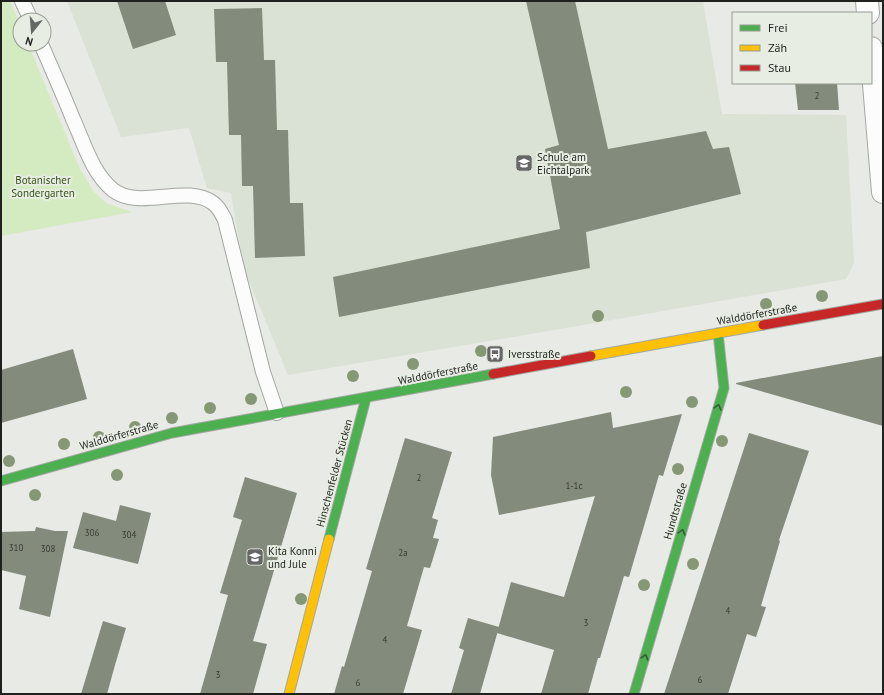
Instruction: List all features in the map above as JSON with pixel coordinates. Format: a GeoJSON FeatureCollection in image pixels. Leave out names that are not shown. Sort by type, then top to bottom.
{"type":"FeatureCollection","features":[{"type":"Feature","properties":{"kind":"street"},"geometry":{"type":"LineString","coordinates":[[867,1],[868,12]]}},
{"type":"Feature","properties":{"kind":"street"},"geometry":{"type":"LineString","coordinates":[[872,60],[883,192]]}},
{"type":"Feature","properties":{"kind":"street","name":"Walddörferstraße"},"geometry":{"type":"LineString","coordinates":[[1,481],[172,433],[883,304]]}},
{"type":"Feature","properties":{"kind":"street","name":"Hundtstraße"},"geometry":{"type":"LineString","coordinates":[[634,694],[724,388],[718,333]]}},
{"type":"Feature","properties":{"kind":"street","name":"Hinschenfelder Stücken"},"geometry":{"type":"LineString","coordinates":[[289,694],[366,398]]}},
{"type":"Feature","properties":{"kind":"lane"},"geometry":{"type":"LineString","coordinates":[[22,1],[27,12]]}},
{"type":"Feature","properties":{"kind":"lane"},"geometry":{"type":"LineString","coordinates":[[44,52],[93,165],[107,184],[114,190],[130,198],[189,196],[204,198],[214,203],[221,211],[225,220],[263,372],[277,413]]}},
{"type":"Feature","properties":{"kind":"shaded area","name":"Schule am Eichtalpark"},"geometry":{"type":"Polygon","coordinates":[[[67,1],[703,1],[722,114],[846,115],[854,263],[846,279],[288,375],[244,269],[231,193],[207,188],[189,128],[121,137],[67,1]]]}},
{"type":"Feature","properties":{"kind":"green space","name":"Botanischer Sondergarten"},"geometry":{"type":"Polygon","coordinates":[[[1,1],[10,1],[15,12],[12,12],[12,52],[31,52],[80,169],[94,192],[108,204],[132,212],[1,236],[1,1]]]}},
{"type":"Feature","properties":{"kind":"building"},"geometry":{"type":"Polygon","coordinates":[[[117,1],[165,1],[176,35],[133,49],[117,1]]]}},
{"type":"Feature","properties":{"kind":"building"},"geometry":{"type":"Polygon","coordinates":[[[526,1],[575,1],[608,149],[706,131],[713,149],[729,147],[741,194],[586,232],[590,268],[339,317],[333,277],[560,229],[545,149],[559,145],[526,1]]]}},
{"type":"Feature","properties":{"kind":"building"},"geometry":{"type":"Polygon","coordinates":[[[262,8],[264,60],[275,60],[277,130],[288,130],[290,203],[303,203],[305,256],[255,258],[253,186],[242,186],[241,135],[229,135],[227,62],[216,62],[214,9],[262,8]]]}},
{"type":"Feature","properties":{"kind":"building"},"geometry":{"type":"Polygon","coordinates":[[[795,84],[837,84],[839,110],[798,110],[795,84]]]}},
{"type":"Feature","properties":{"kind":"building"},"geometry":{"type":"Polygon","coordinates":[[[73,349],[87,399],[1,423],[1,370],[73,349]]]}},
{"type":"Feature","properties":{"kind":"building"},"geometry":{"type":"Polygon","coordinates":[[[883,356],[883,426],[736,384],[736,383],[883,356]]]}},
{"type":"Feature","properties":{"kind":"building"},"geometry":{"type":"Polygon","coordinates":[[[611,412],[613,428],[682,414],[663,476],[659,475],[629,577],[624,576],[588,694],[541,694],[554,650],[497,633],[511,582],[564,597],[595,496],[499,515],[491,475],[493,437],[611,412]]]}},
{"type":"Feature","properties":{"kind":"building"},"geometry":{"type":"Polygon","coordinates":[[[749,433],[809,451],[779,540],[780,541],[761,606],[766,607],[756,637],[747,634],[728,694],[664,694],[749,433]]]}},
{"type":"Feature","properties":{"kind":"building"},"geometry":{"type":"Polygon","coordinates":[[[405,438],[452,452],[432,518],[438,520],[433,538],[439,539],[430,568],[424,567],[407,626],[422,630],[403,694],[334,694],[342,666],[344,667],[372,571],[366,569],[405,438]]]}},
{"type":"Feature","properties":{"kind":"building"},"geometry":{"type":"Polygon","coordinates":[[[245,477],[297,493],[253,641],[267,644],[253,694],[200,694],[228,595],[220,593],[242,520],[233,517],[245,477]]]}},
{"type":"Feature","properties":{"kind":"building"},"geometry":{"type":"Polygon","coordinates":[[[120,505],[151,513],[138,564],[73,548],[83,512],[116,521],[120,505]]]}},
{"type":"Feature","properties":{"kind":"building"},"geometry":{"type":"Polygon","coordinates":[[[36,527],[55,531],[68,531],[50,617],[19,609],[26,576],[1,570],[1,532],[35,531],[36,527]]]}},
{"type":"Feature","properties":{"kind":"building"},"geometry":{"type":"Polygon","coordinates":[[[468,618],[499,627],[480,694],[451,694],[464,650],[459,648],[468,618]]]}},
{"type":"Feature","properties":{"kind":"building"},"geometry":{"type":"Polygon","coordinates":[[[103,621],[126,628],[107,694],[81,694],[103,621]]]}},
{"type":"Feature","properties":{"kind":"traffic: fast"},"geometry":{"type":"LineString","coordinates":[[634,694],[724,388],[718,333]]}},
{"type":"Feature","properties":{"kind":"traffic: fast"},"geometry":{"type":"LineString","coordinates":[[1,481],[172,433],[493,374]]}},
{"type":"Feature","properties":{"kind":"traffic: fast"},"geometry":{"type":"LineString","coordinates":[[329,539],[366,398]]}},
{"type":"Feature","properties":{"kind":"traffic: slow"},"geometry":{"type":"LineString","coordinates":[[591,356],[763,325]]}},
{"type":"Feature","properties":{"kind":"traffic: slow"},"geometry":{"type":"LineString","coordinates":[[289,694],[329,539]]}},
{"type":"Feature","properties":{"kind":"traffic: jam"},"geometry":{"type":"LineString","coordinates":[[763,325],[883,304]]}},
{"type":"Feature","properties":{"kind":"traffic: jam"},"geometry":{"type":"LineString","coordinates":[[493,374],[591,356]]}},
{"type":"Feature","properties":{"kind":"place","name":"Schule am Eichtalpark"},"geometry":{"type":"Point","coordinates":[524,163]}},
{"type":"Feature","properties":{"kind":"place","name":"Iversstraße"},"geometry":{"type":"Point","coordinates":[495,354]}},
{"type":"Feature","properties":{"kind":"place","name":"Kita Konni und Jule"},"geometry":{"type":"Point","coordinates":[255,557]}}]}
